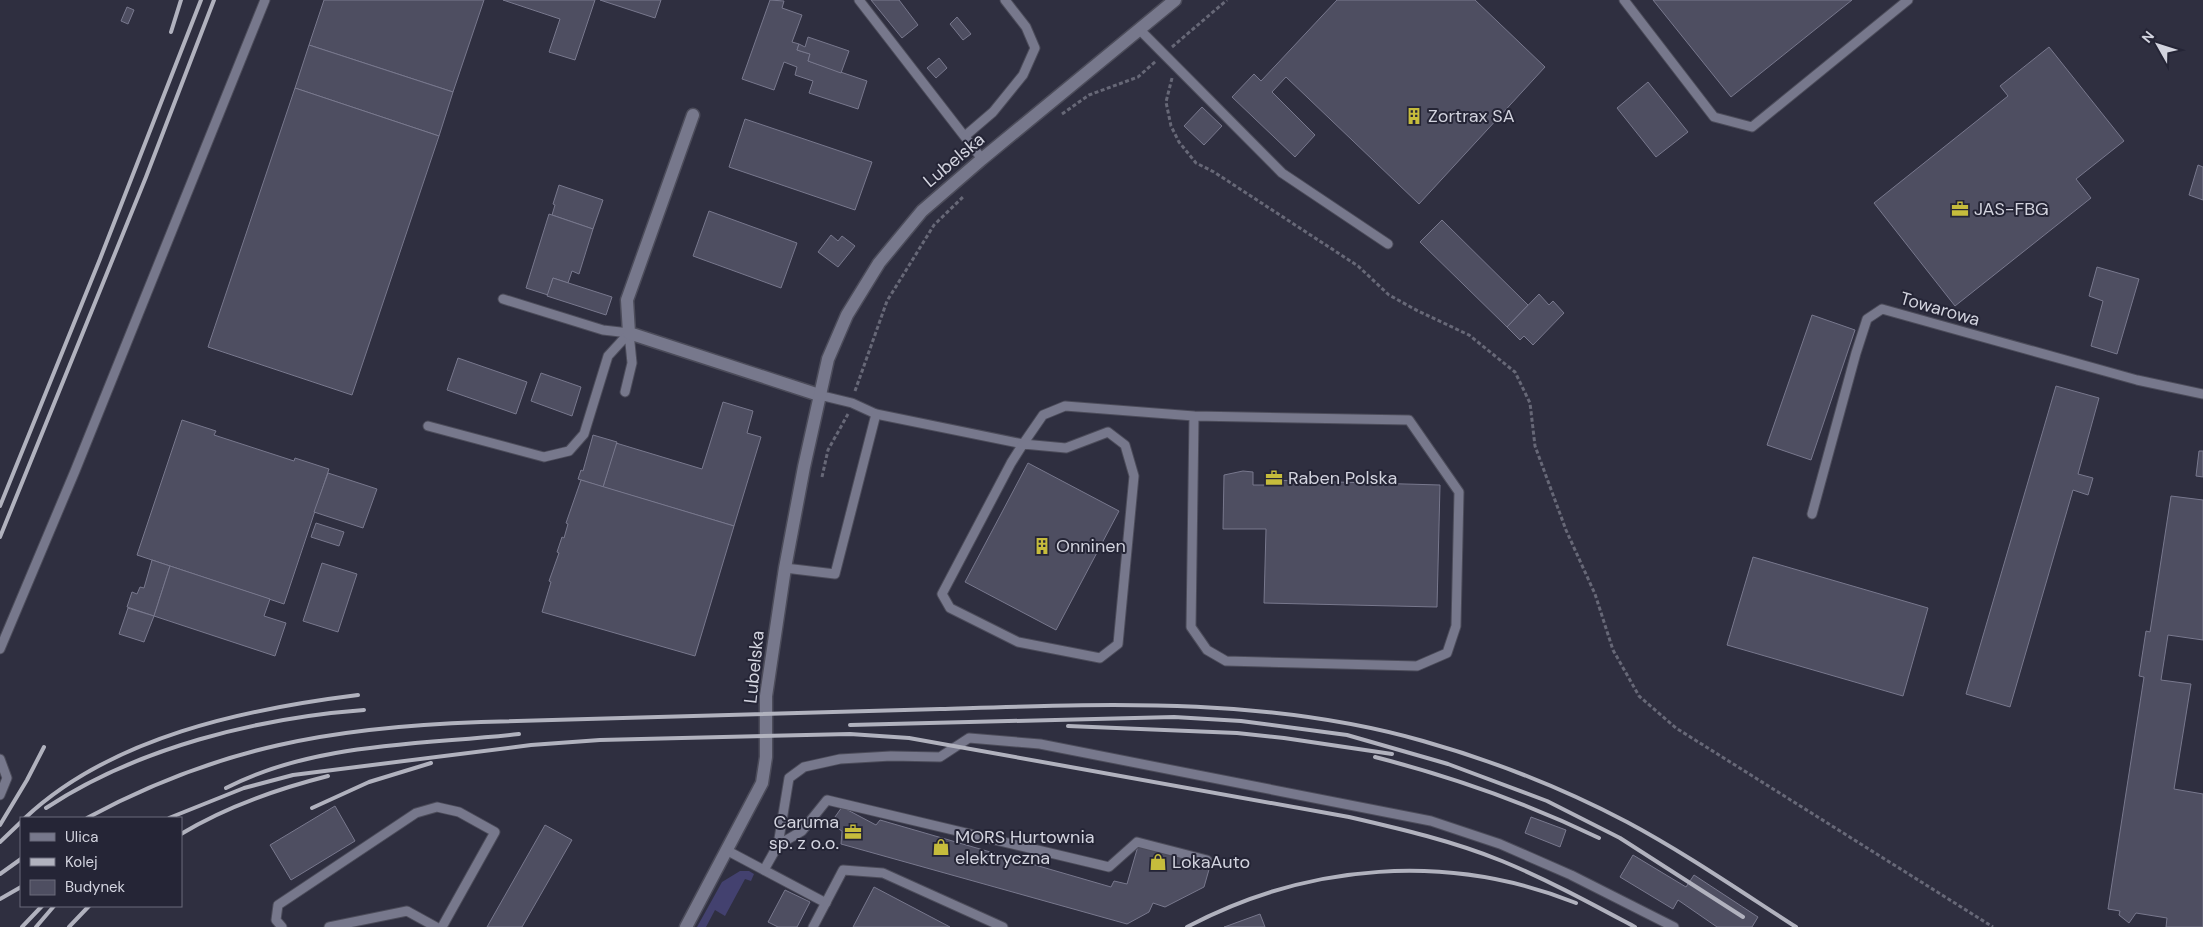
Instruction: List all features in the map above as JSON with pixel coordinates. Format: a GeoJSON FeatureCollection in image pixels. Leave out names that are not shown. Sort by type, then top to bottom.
{"type":"FeatureCollection","features":[{"type":"Feature","properties":{"kind":"street","name":"Lubelska"},"geometry":{"type":"LineString","coordinates":[[686,927],[728,851],[762,783],[766,757],[768,672],[785,568],[819,395],[833,343],[847,315],[879,263],[922,211],[1174,0]]}},
{"type":"Feature","properties":{"kind":"street"},"geometry":{"type":"LineString","coordinates":[[693,115],[627,300],[629,333],[819,395]]}},
{"type":"Feature","properties":{"kind":"lane"},"geometry":{"type":"LineString","coordinates":[[0,649],[75,471],[265,0]]}},
{"type":"Feature","properties":{"kind":"lane"},"geometry":{"type":"LineString","coordinates":[[859,0],[982,159]]}},
{"type":"Feature","properties":{"kind":"lane"},"geometry":{"type":"LineString","coordinates":[[965,136],[993,112],[1024,75],[1035,48],[1026,27],[1005,0]]}},
{"type":"Feature","properties":{"kind":"lane"},"geometry":{"type":"LineString","coordinates":[[1624,0],[1714,117],[1752,127],[1908,0]]}},
{"type":"Feature","properties":{"kind":"lane"},"geometry":{"type":"LineString","coordinates":[[1139,30],[1282,173],[1388,244]]}},
{"type":"Feature","properties":{"kind":"lane"},"geometry":{"type":"LineString","coordinates":[[503,299],[603,330],[629,333]]}},
{"type":"Feature","properties":{"kind":"lane","name":"Towarowa"},"geometry":{"type":"LineString","coordinates":[[1812,514],[1867,319],[1882,309],[2136,380],[2203,394]]}},
{"type":"Feature","properties":{"kind":"lane"},"geometry":{"type":"LineString","coordinates":[[625,392],[632,364],[629,333]]}},
{"type":"Feature","properties":{"kind":"lane"},"geometry":{"type":"LineString","coordinates":[[428,426],[544,457],[569,451],[584,434],[608,356],[629,333]]}},
{"type":"Feature","properties":{"kind":"lane"},"geometry":{"type":"LineString","coordinates":[[819,395],[852,403],[876,414],[1023,444],[1066,448],[1108,432],[1125,445],[1134,476],[1118,644],[1100,658],[1018,642],[950,608],[942,594],[1011,463],[1023,444],[1043,415],[1064,406],[1194,416],[1409,420],[1459,492],[1456,626],[1447,653],[1417,666],[1226,661],[1207,650],[1191,627],[1194,416]]}},
{"type":"Feature","properties":{"kind":"lane"},"geometry":{"type":"LineString","coordinates":[[785,568],[835,574],[876,414]]}},
{"type":"Feature","properties":{"kind":"lane"},"geometry":{"type":"LineString","coordinates":[[764,870],[778,845],[789,778],[804,767],[840,759],[891,756],[940,757],[969,738],[1040,744],[1431,820],[1518,851],[1571,875],[1674,927]]}},
{"type":"Feature","properties":{"kind":"lane"},"geometry":{"type":"LineString","coordinates":[[0,759],[6,778],[0,795]]}},
{"type":"Feature","properties":{"kind":"lane"},"geometry":{"type":"LineString","coordinates":[[778,845],[802,831],[827,800],[1109,867],[1137,842],[1207,860]]}},
{"type":"Feature","properties":{"kind":"lane"},"geometry":{"type":"LineString","coordinates":[[282,927],[276,920],[278,905],[416,813],[437,807],[459,812],[495,832],[442,927]]}},
{"type":"Feature","properties":{"kind":"lane"},"geometry":{"type":"LineString","coordinates":[[728,851],[826,903]]}},
{"type":"Feature","properties":{"kind":"lane"},"geometry":{"type":"LineString","coordinates":[[813,927],[843,870],[883,873],[1003,927]]}},
{"type":"Feature","properties":{"kind":"lane"},"geometry":{"type":"LineString","coordinates":[[329,927],[407,911],[436,927]]}},
{"type":"Feature","properties":{"kind":"path"},"geometry":{"type":"LineString","coordinates":[[1059,116],[1089,95],[1138,77],[1227,0]]}},
{"type":"Feature","properties":{"kind":"path"},"geometry":{"type":"LineString","coordinates":[[1175,65],[1166,102],[1171,126],[1179,142],[1196,163],[1214,172],[1358,266],[1389,295],[1469,335],[1515,372],[1530,403],[1535,446],[1566,530],[1595,594],[1613,650],[1639,696],[1676,728],[1993,927]]}},
{"type":"Feature","properties":{"kind":"path"},"geometry":{"type":"LineString","coordinates":[[822,477],[828,450],[843,426],[887,301],[934,225],[967,193]]}},
{"type":"Feature","properties":{"kind":"shaded area"},"geometry":{"type":"Polygon","coordinates":[[[740,871],[749,871],[754,874],[751,881],[745,879],[725,916],[715,910],[706,927],[697,927],[722,882],[740,871]]]}},
{"type":"Feature","properties":{"kind":"building"},"geometry":{"type":"Polygon","coordinates":[[[324,0],[484,0],[453,92],[309,45],[324,0]]]}},
{"type":"Feature","properties":{"kind":"building"},"geometry":{"type":"Polygon","coordinates":[[[503,0],[595,0],[575,60],[549,52],[560,19],[503,0]]]}},
{"type":"Feature","properties":{"kind":"building"},"geometry":{"type":"Polygon","coordinates":[[[600,0],[661,0],[655,18],[600,0]]]}},
{"type":"Feature","properties":{"kind":"building"},"geometry":{"type":"Polygon","coordinates":[[[770,0],[784,1],[782,8],[802,15],[792,42],[799,44],[797,50],[810,54],[808,61],[867,81],[858,109],[809,93],[813,81],[795,75],[797,67],[784,62],[774,90],[742,79],[770,0]]]}},
{"type":"Feature","properties":{"kind":"building"},"geometry":{"type":"Polygon","coordinates":[[[871,0],[899,0],[918,25],[902,38],[871,0]]]}},
{"type":"Feature","properties":{"kind":"building","name":"Zortrax SA"},"geometry":{"type":"Polygon","coordinates":[[[1337,0],[1475,0],[1545,67],[1419,204],[1286,77],[1272,92],[1315,135],[1295,157],[1232,97],[1254,74],[1261,81],[1337,0]]]}},
{"type":"Feature","properties":{"kind":"building"},"geometry":{"type":"Polygon","coordinates":[[[1653,0],[1852,0],[1731,97],[1653,0]]]}},
{"type":"Feature","properties":{"kind":"building"},"geometry":{"type":"Polygon","coordinates":[[[127,7],[134,10],[128,24],[121,21],[127,7]]]}},
{"type":"Feature","properties":{"kind":"building"},"geometry":{"type":"Polygon","coordinates":[[[957,17],[971,34],[963,40],[950,24],[957,17]]]}},
{"type":"Feature","properties":{"kind":"building"},"geometry":{"type":"Polygon","coordinates":[[[808,37],[849,51],[841,73],[808,61],[810,54],[797,50],[799,44],[805,47],[808,37]]]}},
{"type":"Feature","properties":{"kind":"building"},"geometry":{"type":"Polygon","coordinates":[[[309,45],[453,92],[439,136],[295,88],[309,45]]]}},
{"type":"Feature","properties":{"kind":"building"},"geometry":{"type":"Polygon","coordinates":[[[2049,47],[2124,141],[2076,179],[2091,198],[1955,306],[1874,203],[2008,96],[2000,86],[2049,47]]]}},
{"type":"Feature","properties":{"kind":"building"},"geometry":{"type":"Polygon","coordinates":[[[939,58],[947,68],[936,78],[927,68],[939,58]]]}},
{"type":"Feature","properties":{"kind":"building"},"geometry":{"type":"Polygon","coordinates":[[[1648,82],[1688,132],[1656,157],[1617,108],[1648,82]]]}},
{"type":"Feature","properties":{"kind":"building"},"geometry":{"type":"Polygon","coordinates":[[[295,88],[439,136],[352,395],[208,347],[295,88]]]}},
{"type":"Feature","properties":{"kind":"building"},"geometry":{"type":"Polygon","coordinates":[[[1202,107],[1222,126],[1204,145],[1184,126],[1202,107]]]}},
{"type":"Feature","properties":{"kind":"building"},"geometry":{"type":"Polygon","coordinates":[[[745,119],[872,162],[855,210],[729,167],[745,119]]]}},
{"type":"Feature","properties":{"kind":"building"},"geometry":{"type":"Polygon","coordinates":[[[2198,165],[2203,167],[2203,200],[2189,195],[2198,165]]]}},
{"type":"Feature","properties":{"kind":"building"},"geometry":{"type":"Polygon","coordinates":[[[559,185],[603,200],[593,229],[552,215],[555,205],[553,204],[559,185]]]}},
{"type":"Feature","properties":{"kind":"building"},"geometry":{"type":"Polygon","coordinates":[[[709,211],[797,243],[781,288],[693,256],[709,211]]]}},
{"type":"Feature","properties":{"kind":"building"},"geometry":{"type":"Polygon","coordinates":[[[549,214],[593,229],[579,274],[572,271],[568,283],[553,278],[548,295],[526,288],[549,214]]]}},
{"type":"Feature","properties":{"kind":"building"},"geometry":{"type":"Polygon","coordinates":[[[1442,220],[1528,305],[1507,327],[1420,242],[1442,220]]]}},
{"type":"Feature","properties":{"kind":"building"},"geometry":{"type":"Polygon","coordinates":[[[831,235],[838,241],[842,236],[855,246],[838,267],[818,252],[831,235]]]}},
{"type":"Feature","properties":{"kind":"building"},"geometry":{"type":"Polygon","coordinates":[[[2097,267],[2139,279],[2117,354],[2091,346],[2103,301],[2089,296],[2097,267]]]}},
{"type":"Feature","properties":{"kind":"building"},"geometry":{"type":"Polygon","coordinates":[[[553,278],[612,297],[606,315],[547,296],[553,278]]]}},
{"type":"Feature","properties":{"kind":"building"},"geometry":{"type":"Polygon","coordinates":[[[1539,294],[1549,305],[1553,301],[1564,313],[1533,345],[1524,336],[1520,340],[1507,327],[1539,294]]]}},
{"type":"Feature","properties":{"kind":"building"},"geometry":{"type":"Polygon","coordinates":[[[1812,315],[1855,330],[1811,460],[1767,445],[1812,315]]]}},
{"type":"Feature","properties":{"kind":"building"},"geometry":{"type":"Polygon","coordinates":[[[458,358],[527,382],[516,414],[447,390],[458,358]]]}},
{"type":"Feature","properties":{"kind":"building"},"geometry":{"type":"Polygon","coordinates":[[[541,373],[581,387],[572,416],[531,401],[541,373]]]}},
{"type":"Feature","properties":{"kind":"building"},"geometry":{"type":"Polygon","coordinates":[[[2056,386],[2099,398],[2078,474],[2093,478],[2088,495],[2073,490],[2010,707],[1966,694],[2056,386]]]}},
{"type":"Feature","properties":{"kind":"building"},"geometry":{"type":"Polygon","coordinates":[[[723,402],[753,411],[747,433],[761,437],[734,526],[603,487],[616,443],[702,469],[723,402]]]}},
{"type":"Feature","properties":{"kind":"building"},"geometry":{"type":"Polygon","coordinates":[[[182,420],[216,431],[214,435],[294,461],[295,458],[329,469],[284,604],[137,555],[182,420]]]}},
{"type":"Feature","properties":{"kind":"building"},"geometry":{"type":"Polygon","coordinates":[[[593,435],[617,442],[603,487],[578,479],[581,470],[583,471],[593,435]]]}},
{"type":"Feature","properties":{"kind":"building"},"geometry":{"type":"Polygon","coordinates":[[[2199,451],[2203,451],[2203,477],[2196,476],[2199,451]]]}},
{"type":"Feature","properties":{"kind":"building","name":"Onninen"},"geometry":{"type":"Polygon","coordinates":[[[1028,463],[1119,511],[1056,630],[965,582],[1028,463]]]}},
{"type":"Feature","properties":{"kind":"building"},"geometry":{"type":"Polygon","coordinates":[[[1243,471],[1253,472],[1253,485],[1267,485],[1267,480],[1440,485],[1437,607],[1264,603],[1266,529],[1223,529],[1224,475],[1243,471]]]}},
{"type":"Feature","properties":{"kind":"building"},"geometry":{"type":"Polygon","coordinates":[[[328,473],[377,489],[363,528],[314,512],[328,473]]]}},
{"type":"Feature","properties":{"kind":"building"},"geometry":{"type":"Polygon","coordinates":[[[581,480],[734,526],[695,656],[542,612],[551,582],[549,581],[559,553],[557,552],[562,537],[564,538],[568,524],[566,523],[581,480]]]}},
{"type":"Feature","properties":{"kind":"building"},"geometry":{"type":"Polygon","coordinates":[[[2171,496],[2203,500],[2203,640],[2168,635],[2161,680],[2191,684],[2174,789],[2203,794],[2203,927],[2166,927],[2167,918],[2136,913],[2129,923],[2119,915],[2120,911],[2108,909],[2144,677],[2139,676],[2146,631],[2150,632],[2171,496]]]}},
{"type":"Feature","properties":{"kind":"building"},"geometry":{"type":"Polygon","coordinates":[[[316,523],[344,532],[339,546],[311,537],[316,523]]]}},
{"type":"Feature","properties":{"kind":"building"},"geometry":{"type":"Polygon","coordinates":[[[1753,557],[1928,608],[1903,696],[1727,645],[1753,557]]]}},
{"type":"Feature","properties":{"kind":"building"},"geometry":{"type":"Polygon","coordinates":[[[152,560],[170,566],[154,616],[127,607],[132,592],[137,594],[140,587],[144,588],[152,560]]]}},
{"type":"Feature","properties":{"kind":"building"},"geometry":{"type":"Polygon","coordinates":[[[322,563],[357,574],[338,632],[303,621],[322,563]]]}},
{"type":"Feature","properties":{"kind":"building"},"geometry":{"type":"Polygon","coordinates":[[[170,566],[270,599],[264,616],[286,623],[275,656],[154,616],[170,566]]]}},
{"type":"Feature","properties":{"kind":"building"},"geometry":{"type":"Polygon","coordinates":[[[128,608],[154,616],[144,642],[119,634],[128,608]]]}},
{"type":"Feature","properties":{"kind":"building"},"geometry":{"type":"Polygon","coordinates":[[[335,806],[355,841],[291,880],[270,845],[335,806]]]}},
{"type":"Feature","properties":{"kind":"building"},"geometry":{"type":"Polygon","coordinates":[[[842,807],[876,825],[880,820],[1111,887],[1114,881],[1127,884],[1138,846],[1210,866],[1204,887],[1165,907],[1153,903],[1149,912],[1127,924],[841,844],[842,831],[830,824],[842,807]]]}},
{"type":"Feature","properties":{"kind":"building"},"geometry":{"type":"Polygon","coordinates":[[[1531,817],[1566,830],[1560,847],[1525,833],[1531,817]]]}},
{"type":"Feature","properties":{"kind":"building"},"geometry":{"type":"Polygon","coordinates":[[[545,825],[572,840],[522,927],[487,927],[545,825]]]}},
{"type":"Feature","properties":{"kind":"building"},"geometry":{"type":"Polygon","coordinates":[[[1633,855],[1686,887],[1694,875],[1758,917],[1752,927],[1717,927],[1678,900],[1673,909],[1620,877],[1633,855]]]}},
{"type":"Feature","properties":{"kind":"building"},"geometry":{"type":"Polygon","coordinates":[[[874,887],[950,927],[853,927],[874,887]]]}},
{"type":"Feature","properties":{"kind":"building"},"geometry":{"type":"Polygon","coordinates":[[[785,890],[810,902],[797,927],[778,927],[768,922],[785,890]]]}},
{"type":"Feature","properties":{"kind":"building"},"geometry":{"type":"Polygon","coordinates":[[[1260,914],[1265,927],[1224,927],[1227,926],[1260,914]]]}},
{"type":"Feature","properties":{"kind":"railway"},"geometry":{"type":"LineString","coordinates":[[171,32],[181,0]]}},
{"type":"Feature","properties":{"kind":"railway"},"geometry":{"type":"LineString","coordinates":[[0,506],[100,259],[201,0]]}},
{"type":"Feature","properties":{"kind":"railway"},"geometry":{"type":"LineString","coordinates":[[0,537],[146,177],[214,0]]}},
{"type":"Feature","properties":{"kind":"railway"},"geometry":{"type":"LineString","coordinates":[[26,817],[59,790],[97,767],[138,747],[181,731],[270,709],[358,695]]}},
{"type":"Feature","properties":{"kind":"railway"},"geometry":{"type":"LineString","coordinates":[[89,817],[183,774],[230,758],[278,745],[376,729],[481,722],[653,717],[1062,706],[1183,706],[1304,716],[1364,726],[1476,757],[1553,787],[1627,822],[1670,846],[1796,927]]}},
{"type":"Feature","properties":{"kind":"railway"},"geometry":{"type":"LineString","coordinates":[[46,808],[81,787],[119,768],[199,739],[282,720],[364,710]]}},
{"type":"Feature","properties":{"kind":"railway"},"geometry":{"type":"LineString","coordinates":[[850,725],[1174,717],[1241,721],[1347,735],[1448,764],[1547,801],[1620,838],[1743,917]]}},
{"type":"Feature","properties":{"kind":"railway"},"geometry":{"type":"LineString","coordinates":[[1068,726],[1237,733],[1392,754]]}},
{"type":"Feature","properties":{"kind":"railway"},"geometry":{"type":"LineString","coordinates":[[226,788],[260,773],[332,754],[369,748],[519,734]]}},
{"type":"Feature","properties":{"kind":"railway"},"geometry":{"type":"LineString","coordinates":[[172,817],[244,788],[293,775],[531,745],[600,740],[850,734],[909,738],[1349,817],[1446,841],[1519,868],[1635,927]]}},
{"type":"Feature","properties":{"kind":"railway"},"geometry":{"type":"LineString","coordinates":[[0,825],[44,747]]}},
{"type":"Feature","properties":{"kind":"railway"},"geometry":{"type":"LineString","coordinates":[[1375,757],[1433,773],[1517,802],[1599,838]]}},
{"type":"Feature","properties":{"kind":"railway"},"geometry":{"type":"LineString","coordinates":[[312,808],[369,782],[431,763]]}},
{"type":"Feature","properties":{"kind":"railway"},"geometry":{"type":"LineString","coordinates":[[182,833],[216,815],[253,799],[328,776]]}},
{"type":"Feature","properties":{"kind":"railway"},"geometry":{"type":"LineString","coordinates":[[0,842],[20,823]]}},
{"type":"Feature","properties":{"kind":"railway"},"geometry":{"type":"LineString","coordinates":[[0,874],[20,860]]}},
{"type":"Feature","properties":{"kind":"railway"},"geometry":{"type":"LineString","coordinates":[[1187,927],[1233,906],[1281,889],[1330,878],[1379,872],[1429,871],[1478,876],[1527,887],[1576,903]]}},
{"type":"Feature","properties":{"kind":"railway"},"geometry":{"type":"LineString","coordinates":[[0,899],[20,888]]}},
{"type":"Feature","properties":{"kind":"railway"},"geometry":{"type":"LineString","coordinates":[[22,927],[41,907]]}},
{"type":"Feature","properties":{"kind":"railway"},"geometry":{"type":"LineString","coordinates":[[36,927],[53,907]]}},
{"type":"Feature","properties":{"kind":"railway"},"geometry":{"type":"LineString","coordinates":[[69,927],[88,907]]}},
{"type":"Feature","properties":{"kind":"place","name":"Zortrax SA"},"geometry":{"type":"Point","coordinates":[1414,116]}},
{"type":"Feature","properties":{"kind":"place","name":"JAS-FBG"},"geometry":{"type":"Point","coordinates":[1960,209]}},
{"type":"Feature","properties":{"kind":"place","name":"Raben Polska"},"geometry":{"type":"Point","coordinates":[1274,478]}},
{"type":"Feature","properties":{"kind":"place","name":"Onninen"},"geometry":{"type":"Point","coordinates":[1042,546]}},
{"type":"Feature","properties":{"kind":"place","name":"Caruma sp. z o.o."},"geometry":{"type":"Point","coordinates":[853,832]}},
{"type":"Feature","properties":{"kind":"place","name":"MORS Hurtownia elektryczna"},"geometry":{"type":"Point","coordinates":[941,847]}},
{"type":"Feature","properties":{"kind":"place","name":"LokaAuto"},"geometry":{"type":"Point","coordinates":[1158,862]}}]}
